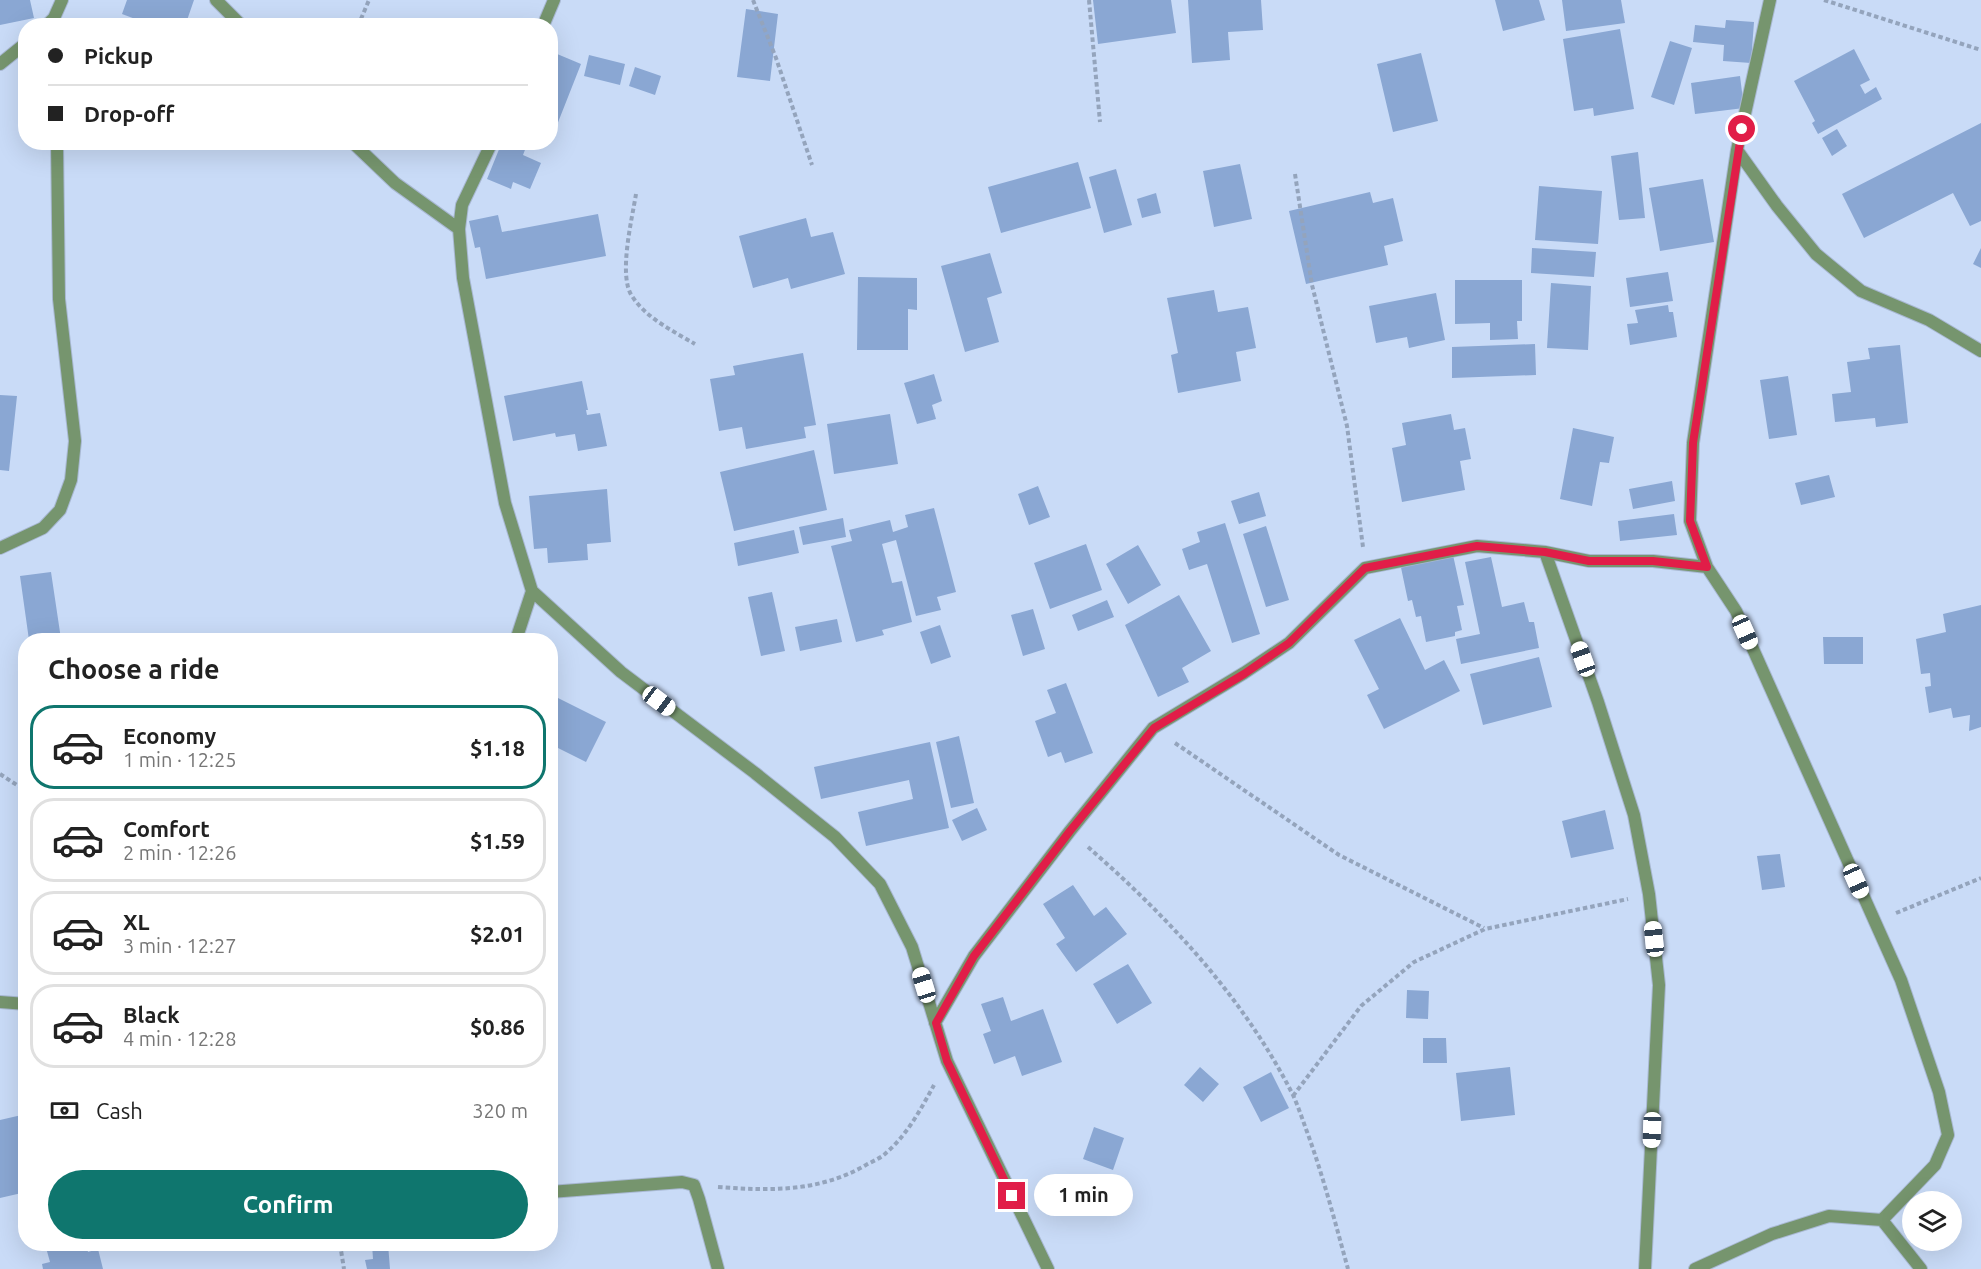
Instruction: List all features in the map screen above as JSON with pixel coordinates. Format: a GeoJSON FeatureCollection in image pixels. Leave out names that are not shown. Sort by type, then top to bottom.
{"type":"FeatureCollection","features":[{"type":"Feature","properties":{"kind":"street"},"geometry":{"type":"LineString","coordinates":[[54,18],[62,0]]}},
{"type":"Feature","properties":{"kind":"street"},"geometry":{"type":"LineString","coordinates":[[216,0],[234,18]]}},
{"type":"Feature","properties":{"kind":"street"},"geometry":{"type":"LineString","coordinates":[[546,18],[554,0]]}},
{"type":"Feature","properties":{"kind":"street"},"geometry":{"type":"LineString","coordinates":[[1770,0],[1737,150],[1693,443],[1690,521],[1707,567],[1736,611],[1905,991],[1939,1092],[1948,1136],[1935,1165],[1882,1220]]}},
{"type":"Feature","properties":{"kind":"street"},"geometry":{"type":"LineString","coordinates":[[0,64],[18,49]]}},
{"type":"Feature","properties":{"kind":"street"},"geometry":{"type":"LineString","coordinates":[[0,548],[43,528],[60,510],[71,480],[75,441],[59,299],[57,150]]}},
{"type":"Feature","properties":{"kind":"street"},"geometry":{"type":"LineString","coordinates":[[360,150],[395,183],[459,229]]}},
{"type":"Feature","properties":{"kind":"street"},"geometry":{"type":"LineString","coordinates":[[488,150],[462,205],[459,229],[464,278],[505,503],[532,591],[621,672],[755,773],[835,837],[880,884],[912,947],[947,1061],[1048,1269]]}},
{"type":"Feature","properties":{"kind":"street"},"geometry":{"type":"LineString","coordinates":[[1737,150],[1777,206],[1816,254],[1861,291],[1929,320],[1981,351]]}},
{"type":"Feature","properties":{"kind":"street"},"geometry":{"type":"LineString","coordinates":[[936,1023],[974,956],[1070,831],[1154,728],[1244,674],[1289,643],[1365,568],[1477,546],[1545,552],[1589,561],[1653,561],[1707,567]]}},
{"type":"Feature","properties":{"kind":"street"},"geometry":{"type":"LineString","coordinates":[[1545,552],[1598,702],[1634,815],[1649,894],[1659,985],[1645,1269]]}},
{"type":"Feature","properties":{"kind":"street"},"geometry":{"type":"LineString","coordinates":[[518,633],[532,591]]}},
{"type":"Feature","properties":{"kind":"street"},"geometry":{"type":"LineString","coordinates":[[0,1002],[18,1003]]}},
{"type":"Feature","properties":{"kind":"street"},"geometry":{"type":"LineString","coordinates":[[558,1191],[682,1182],[694,1185],[718,1269]]}},
{"type":"Feature","properties":{"kind":"street"},"geometry":{"type":"LineString","coordinates":[[1695,1269],[1772,1234],[1829,1216],[1882,1220],[1921,1269]]}},
{"type":"Feature","properties":{"kind":"path"},"geometry":{"type":"LineString","coordinates":[[361,18],[369,0]]}},
{"type":"Feature","properties":{"kind":"path"},"geometry":{"type":"LineString","coordinates":[[753,0],[776,58],[812,165]]}},
{"type":"Feature","properties":{"kind":"path"},"geometry":{"type":"LineString","coordinates":[[1089,0],[1100,122]]}},
{"type":"Feature","properties":{"kind":"path"},"geometry":{"type":"LineString","coordinates":[[1824,0],[1981,50]]}},
{"type":"Feature","properties":{"kind":"path"},"geometry":{"type":"LineString","coordinates":[[1295,174],[1312,285],[1347,426],[1365,568]]}},
{"type":"Feature","properties":{"kind":"path"},"geometry":{"type":"LineString","coordinates":[[636,194],[626,266],[626,280],[631,295],[645,311],[695,344]]}},
{"type":"Feature","properties":{"kind":"path"},"geometry":{"type":"LineString","coordinates":[[1154,728],[1338,855],[1485,929]]}},
{"type":"Feature","properties":{"kind":"path"},"geometry":{"type":"LineString","coordinates":[[0,774],[18,786]]}},
{"type":"Feature","properties":{"kind":"path"},"geometry":{"type":"LineString","coordinates":[[1070,831],[1130,884],[1206,965],[1251,1024],[1293,1096],[1317,1159],[1348,1269]]}},
{"type":"Feature","properties":{"kind":"path"},"geometry":{"type":"LineString","coordinates":[[1874,922],[1981,878]]}},
{"type":"Feature","properties":{"kind":"path"},"geometry":{"type":"LineString","coordinates":[[1293,1096],[1361,1006],[1414,962],[1485,929],[1649,894]]}},
{"type":"Feature","properties":{"kind":"path"},"geometry":{"type":"LineString","coordinates":[[694,1185],[767,1190],[818,1185],[851,1174],[886,1154],[894,1145],[917,1117],[947,1061]]}},
{"type":"Feature","properties":{"kind":"path"},"geometry":{"type":"LineString","coordinates":[[341,1251],[344,1269]]}},
{"type":"Feature","properties":{"kind":"building"},"geometry":{"type":"Polygon","coordinates":[[[0,0],[30,0],[34,18],[18,18],[18,21],[0,25],[0,0]]]}},
{"type":"Feature","properties":{"kind":"building"},"geometry":{"type":"Polygon","coordinates":[[[127,0],[194,0],[188,18],[133,18],[122,14],[127,0]]]}},
{"type":"Feature","properties":{"kind":"building"},"geometry":{"type":"Polygon","coordinates":[[[1093,0],[1171,0],[1176,33],[1098,44],[1093,0]]]}},
{"type":"Feature","properties":{"kind":"building"},"geometry":{"type":"Polygon","coordinates":[[[1188,0],[1261,0],[1263,30],[1228,32],[1230,60],[1192,63],[1188,0]]]}},
{"type":"Feature","properties":{"kind":"building"},"geometry":{"type":"Polygon","coordinates":[[[1495,0],[1539,0],[1545,20],[1503,31],[1495,0]]]}},
{"type":"Feature","properties":{"kind":"building"},"geometry":{"type":"Polygon","coordinates":[[[1562,0],[1621,0],[1625,23],[1566,31],[1562,0]]]}},
{"type":"Feature","properties":{"kind":"building"},"geometry":{"type":"Polygon","coordinates":[[[746,9],[778,14],[770,81],[737,77],[746,9]]]}},
{"type":"Feature","properties":{"kind":"building"},"geometry":{"type":"Polygon","coordinates":[[[1726,20],[1754,22],[1751,63],[1723,61],[1724,45],[1693,42],[1695,25],[1725,28],[1726,20]]]}},
{"type":"Feature","properties":{"kind":"building"},"geometry":{"type":"Polygon","coordinates":[[[1620,29],[1634,109],[1594,116],[1593,108],[1574,111],[1563,39],[1620,29]]]}},
{"type":"Feature","properties":{"kind":"building"},"geometry":{"type":"Polygon","coordinates":[[[1670,41],[1692,48],[1674,105],[1651,97],[1670,41]]]}},
{"type":"Feature","properties":{"kind":"building"},"geometry":{"type":"Polygon","coordinates":[[[1854,49],[1870,80],[1860,85],[1865,94],[1876,87],[1882,99],[1818,134],[1812,123],[1815,121],[1794,81],[1854,49]]]}},
{"type":"Feature","properties":{"kind":"building"},"geometry":{"type":"Polygon","coordinates":[[[1421,53],[1438,121],[1393,132],[1377,64],[1421,53]]]}},
{"type":"Feature","properties":{"kind":"building"},"geometry":{"type":"Polygon","coordinates":[[[558,54],[581,64],[558,122],[558,54]]]}},
{"type":"Feature","properties":{"kind":"building"},"geometry":{"type":"Polygon","coordinates":[[[589,55],[625,64],[620,85],[584,76],[589,55]]]}},
{"type":"Feature","properties":{"kind":"building"},"geometry":{"type":"Polygon","coordinates":[[[635,67],[661,76],[655,95],[629,86],[635,67]]]}},
{"type":"Feature","properties":{"kind":"building"},"geometry":{"type":"Polygon","coordinates":[[[1740,76],[1744,108],[1695,114],[1691,83],[1740,76]]]}},
{"type":"Feature","properties":{"kind":"building"},"geometry":{"type":"Polygon","coordinates":[[[1981,123],[1981,221],[1970,226],[1953,193],[1864,238],[1842,194],[1981,123]]]}},
{"type":"Feature","properties":{"kind":"building"},"geometry":{"type":"Polygon","coordinates":[[[1837,129],[1847,146],[1832,156],[1822,138],[1837,129]]]}},
{"type":"Feature","properties":{"kind":"building"},"geometry":{"type":"Polygon","coordinates":[[[499,150],[525,150],[523,155],[541,163],[530,189],[513,182],[511,189],[487,179],[499,150]]]}},
{"type":"Feature","properties":{"kind":"building"},"geometry":{"type":"Polygon","coordinates":[[[1638,152],[1645,218],[1619,220],[1611,156],[1638,152]]]}},
{"type":"Feature","properties":{"kind":"building"},"geometry":{"type":"Polygon","coordinates":[[[1078,162],[1091,208],[1001,233],[988,187],[1078,162]]]}},
{"type":"Feature","properties":{"kind":"building"},"geometry":{"type":"Polygon","coordinates":[[[1240,164],[1252,219],[1214,227],[1203,171],[1240,164]]]}},
{"type":"Feature","properties":{"kind":"building"},"geometry":{"type":"Polygon","coordinates":[[[1116,169],[1132,225],[1104,233],[1089,177],[1116,169]]]}},
{"type":"Feature","properties":{"kind":"building"},"geometry":{"type":"Polygon","coordinates":[[[1703,179],[1714,242],[1660,251],[1649,188],[1703,179]]]}},
{"type":"Feature","properties":{"kind":"building"},"geometry":{"type":"Polygon","coordinates":[[[1539,186],[1602,191],[1598,244],[1535,240],[1539,186]]]}},
{"type":"Feature","properties":{"kind":"building"},"geometry":{"type":"Polygon","coordinates":[[[1370,192],[1373,203],[1393,198],[1403,241],[1384,246],[1388,265],[1306,284],[1289,211],[1370,192]]]}},
{"type":"Feature","properties":{"kind":"building"},"geometry":{"type":"Polygon","coordinates":[[[1156,193],[1161,213],[1142,218],[1137,199],[1156,193]]]}},
{"type":"Feature","properties":{"kind":"building"},"geometry":{"type":"Polygon","coordinates":[[[598,214],[606,256],[486,279],[480,247],[475,248],[469,221],[498,215],[502,232],[598,214]]]}},
{"type":"Feature","properties":{"kind":"building"},"geometry":{"type":"Polygon","coordinates":[[[806,218],[811,237],[833,232],[845,274],[791,289],[788,278],[753,288],[739,236],[806,218]]]}},
{"type":"Feature","properties":{"kind":"building"},"geometry":{"type":"Polygon","coordinates":[[[1532,248],[1596,252],[1594,277],[1531,273],[1532,248]]]}},
{"type":"Feature","properties":{"kind":"building"},"geometry":{"type":"Polygon","coordinates":[[[1981,248],[1981,268],[1973,264],[1981,248]]]}},
{"type":"Feature","properties":{"kind":"building"},"geometry":{"type":"Polygon","coordinates":[[[990,253],[1002,293],[987,298],[999,342],[965,352],[941,266],[990,253]]]}},
{"type":"Feature","properties":{"kind":"building"},"geometry":{"type":"Polygon","coordinates":[[[1668,272],[1673,301],[1630,307],[1626,278],[1668,272]]]}},
{"type":"Feature","properties":{"kind":"building"},"geometry":{"type":"Polygon","coordinates":[[[858,277],[917,278],[917,310],[908,309],[908,350],[857,350],[858,277]]]}},
{"type":"Feature","properties":{"kind":"building"},"geometry":{"type":"Polygon","coordinates":[[[1455,280],[1522,280],[1522,321],[1517,321],[1518,339],[1490,340],[1490,323],[1455,324],[1455,280]]]}},
{"type":"Feature","properties":{"kind":"building"},"geometry":{"type":"Polygon","coordinates":[[[1551,283],[1591,286],[1588,350],[1547,348],[1551,283]]]}},
{"type":"Feature","properties":{"kind":"building"},"geometry":{"type":"Polygon","coordinates":[[[1214,290],[1218,312],[1248,307],[1256,348],[1236,352],[1241,381],[1178,393],[1171,355],[1178,353],[1167,298],[1214,290]]]}},
{"type":"Feature","properties":{"kind":"building"},"geometry":{"type":"Polygon","coordinates":[[[1436,293],[1445,340],[1409,348],[1407,337],[1376,343],[1369,306],[1436,293]]]}},
{"type":"Feature","properties":{"kind":"building"},"geometry":{"type":"Polygon","coordinates":[[[1668,305],[1669,312],[1673,312],[1677,337],[1630,345],[1627,324],[1638,323],[1635,310],[1668,305]]]}},
{"type":"Feature","properties":{"kind":"building"},"geometry":{"type":"Polygon","coordinates":[[[1535,344],[1536,375],[1452,378],[1452,347],[1535,344]]]}},
{"type":"Feature","properties":{"kind":"building"},"geometry":{"type":"Polygon","coordinates":[[[1900,345],[1908,423],[1876,427],[1875,418],[1835,422],[1832,394],[1851,392],[1847,362],[1870,359],[1868,348],[1900,345]]]}},
{"type":"Feature","properties":{"kind":"building"},"geometry":{"type":"Polygon","coordinates":[[[803,353],[816,425],[804,427],[806,438],[746,449],[742,427],[719,431],[710,379],[735,375],[733,366],[803,353]]]}},
{"type":"Feature","properties":{"kind":"building"},"geometry":{"type":"Polygon","coordinates":[[[934,374],[942,401],[932,405],[936,419],[917,424],[904,383],[934,374]]]}},
{"type":"Feature","properties":{"kind":"building"},"geometry":{"type":"Polygon","coordinates":[[[1788,376],[1797,435],[1769,439],[1760,380],[1788,376]]]}},
{"type":"Feature","properties":{"kind":"building"},"geometry":{"type":"Polygon","coordinates":[[[582,381],[587,415],[600,413],[607,446],[578,451],[575,434],[556,437],[555,433],[513,441],[504,396],[582,381]]]}},
{"type":"Feature","properties":{"kind":"building"},"geometry":{"type":"Polygon","coordinates":[[[0,395],[17,396],[9,471],[0,470],[0,395]]]}},
{"type":"Feature","properties":{"kind":"building"},"geometry":{"type":"Polygon","coordinates":[[[890,414],[898,464],[834,474],[827,424],[890,414]]]}},
{"type":"Feature","properties":{"kind":"building"},"geometry":{"type":"Polygon","coordinates":[[[1451,414],[1454,430],[1465,428],[1471,459],[1460,461],[1465,490],[1402,502],[1392,448],[1406,445],[1402,423],[1451,414]]]}},
{"type":"Feature","properties":{"kind":"building"},"geometry":{"type":"Polygon","coordinates":[[[1573,428],[1614,437],[1609,463],[1600,462],[1592,506],[1560,499],[1573,428]]]}},
{"type":"Feature","properties":{"kind":"building"},"geometry":{"type":"Polygon","coordinates":[[[814,450],[827,510],[734,531],[720,472],[814,450]]]}},
{"type":"Feature","properties":{"kind":"building"},"geometry":{"type":"Polygon","coordinates":[[[1829,475],[1835,497],[1801,505],[1795,483],[1829,475]]]}},
{"type":"Feature","properties":{"kind":"building"},"geometry":{"type":"Polygon","coordinates":[[[1672,481],[1675,501],[1633,509],[1629,489],[1672,481]]]}},
{"type":"Feature","properties":{"kind":"building"},"geometry":{"type":"Polygon","coordinates":[[[1038,486],[1050,517],[1029,525],[1018,494],[1038,486]]]}},
{"type":"Feature","properties":{"kind":"building"},"geometry":{"type":"Polygon","coordinates":[[[607,489],[611,542],[587,544],[588,560],[548,563],[547,548],[534,549],[529,496],[607,489]]]}},
{"type":"Feature","properties":{"kind":"building"},"geometry":{"type":"Polygon","coordinates":[[[1259,492],[1266,516],[1239,524],[1231,501],[1259,492]]]}},
{"type":"Feature","properties":{"kind":"building"},"geometry":{"type":"Polygon","coordinates":[[[934,508],[956,592],[937,597],[941,610],[916,616],[896,540],[882,544],[892,583],[902,581],[912,622],[882,630],[884,635],[856,642],[831,546],[852,541],[849,530],[890,520],[893,532],[908,527],[905,515],[934,508]]]}},
{"type":"Feature","properties":{"kind":"building"},"geometry":{"type":"Polygon","coordinates":[[[1674,514],[1677,535],[1620,541],[1618,521],[1674,514]]]}},
{"type":"Feature","properties":{"kind":"building"},"geometry":{"type":"Polygon","coordinates":[[[843,518],[846,537],[803,545],[799,527],[843,518]]]}},
{"type":"Feature","properties":{"kind":"building"},"geometry":{"type":"Polygon","coordinates":[[[1225,523],[1260,634],[1232,643],[1207,564],[1189,570],[1182,549],[1200,542],[1197,532],[1225,523]]]}},
{"type":"Feature","properties":{"kind":"building"},"geometry":{"type":"Polygon","coordinates":[[[1266,526],[1289,600],[1266,607],[1243,534],[1266,526]]]}},
{"type":"Feature","properties":{"kind":"building"},"geometry":{"type":"Polygon","coordinates":[[[794,530],[799,553],[738,566],[734,543],[794,530]]]}},
{"type":"Feature","properties":{"kind":"building"},"geometry":{"type":"Polygon","coordinates":[[[1086,544],[1102,590],[1050,609],[1034,563],[1086,544]]]}},
{"type":"Feature","properties":{"kind":"building"},"geometry":{"type":"Polygon","coordinates":[[[1138,545],[1161,585],[1128,604],[1106,564],[1138,545]]]}},
{"type":"Feature","properties":{"kind":"building"},"geometry":{"type":"Polygon","coordinates":[[[1451,546],[1464,605],[1457,606],[1462,630],[1455,632],[1455,636],[1426,642],[1421,616],[1416,617],[1412,600],[1408,601],[1399,558],[1451,546]]]}},
{"type":"Feature","properties":{"kind":"building"},"geometry":{"type":"Polygon","coordinates":[[[1491,557],[1502,607],[1524,602],[1529,622],[1534,622],[1539,648],[1461,664],[1456,639],[1480,634],[1465,562],[1491,557]]]}},
{"type":"Feature","properties":{"kind":"building"},"geometry":{"type":"Polygon","coordinates":[[[51,572],[60,633],[28,633],[20,576],[51,572]]]}},
{"type":"Feature","properties":{"kind":"building"},"geometry":{"type":"Polygon","coordinates":[[[772,592],[785,651],[761,656],[748,597],[772,592]]]}},
{"type":"Feature","properties":{"kind":"building"},"geometry":{"type":"Polygon","coordinates":[[[1179,595],[1211,651],[1182,668],[1189,682],[1158,697],[1125,625],[1179,595]]]}},
{"type":"Feature","properties":{"kind":"building"},"geometry":{"type":"Polygon","coordinates":[[[1107,600],[1114,617],[1078,631],[1072,615],[1107,600]]]}},
{"type":"Feature","properties":{"kind":"building"},"geometry":{"type":"Polygon","coordinates":[[[1981,605],[1981,727],[1969,731],[1970,715],[1953,718],[1951,708],[1929,713],[1925,687],[1931,686],[1930,673],[1921,674],[1916,639],[1946,632],[1943,614],[1981,605]]]}},
{"type":"Feature","properties":{"kind":"building"},"geometry":{"type":"Polygon","coordinates":[[[1033,609],[1045,649],[1023,656],[1011,615],[1033,609]]]}},
{"type":"Feature","properties":{"kind":"building"},"geometry":{"type":"Polygon","coordinates":[[[1400,618],[1425,670],[1444,660],[1460,691],[1384,729],[1367,695],[1379,689],[1354,640],[1400,618]]]}},
{"type":"Feature","properties":{"kind":"building"},"geometry":{"type":"Polygon","coordinates":[[[837,619],[842,642],[800,651],[795,627],[837,619]]]}},
{"type":"Feature","properties":{"kind":"building"},"geometry":{"type":"Polygon","coordinates":[[[940,625],[951,657],[931,664],[920,632],[940,625]]]}},
{"type":"Feature","properties":{"kind":"building"},"geometry":{"type":"Polygon","coordinates":[[[1823,637],[1863,637],[1863,664],[1824,664],[1823,637]]]}},
{"type":"Feature","properties":{"kind":"building"},"geometry":{"type":"Polygon","coordinates":[[[1539,657],[1552,707],[1483,725],[1470,674],[1539,657]]]}},
{"type":"Feature","properties":{"kind":"building"},"geometry":{"type":"Polygon","coordinates":[[[1066,683],[1093,753],[1065,763],[1061,752],[1048,757],[1035,721],[1056,713],[1047,690],[1066,683]]]}},
{"type":"Feature","properties":{"kind":"building"},"geometry":{"type":"Polygon","coordinates":[[[558,698],[606,722],[586,762],[558,748],[558,698]]]}},
{"type":"Feature","properties":{"kind":"building"},"geometry":{"type":"Polygon","coordinates":[[[959,736],[974,803],[951,808],[936,742],[959,736]]]}},
{"type":"Feature","properties":{"kind":"building"},"geometry":{"type":"Polygon","coordinates":[[[930,742],[949,828],[866,846],[858,812],[913,799],[909,780],[821,799],[814,767],[930,742]]]}},
{"type":"Feature","properties":{"kind":"building"},"geometry":{"type":"Polygon","coordinates":[[[977,808],[987,830],[962,841],[952,820],[977,808]]]}},
{"type":"Feature","properties":{"kind":"building"},"geometry":{"type":"Polygon","coordinates":[[[1605,810],[1614,849],[1571,858],[1562,821],[1605,810]]]}},
{"type":"Feature","properties":{"kind":"building"},"geometry":{"type":"Polygon","coordinates":[[[1780,854],[1785,887],[1762,890],[1757,856],[1780,854]]]}},
{"type":"Feature","properties":{"kind":"building"},"geometry":{"type":"Polygon","coordinates":[[[1073,885],[1094,916],[1106,907],[1127,934],[1076,972],[1056,944],[1065,938],[1043,904],[1073,885]]]}},
{"type":"Feature","properties":{"kind":"building"},"geometry":{"type":"Polygon","coordinates":[[[1128,964],[1152,1003],[1117,1024],[1093,984],[1128,964]]]}},
{"type":"Feature","properties":{"kind":"building"},"geometry":{"type":"Polygon","coordinates":[[[1407,990],[1429,991],[1428,1019],[1406,1018],[1407,990]]]}},
{"type":"Feature","properties":{"kind":"building"},"geometry":{"type":"Polygon","coordinates":[[[1003,997],[1011,1021],[1043,1009],[1062,1062],[1022,1076],[1015,1056],[994,1064],[983,1034],[991,1031],[981,1004],[1003,997]]]}},
{"type":"Feature","properties":{"kind":"building"},"geometry":{"type":"Polygon","coordinates":[[[1423,1038],[1446,1038],[1447,1063],[1423,1063],[1423,1038]]]}},
{"type":"Feature","properties":{"kind":"building"},"geometry":{"type":"Polygon","coordinates":[[[1200,1067],[1219,1084],[1203,1102],[1184,1085],[1200,1067]]]}},
{"type":"Feature","properties":{"kind":"building"},"geometry":{"type":"Polygon","coordinates":[[[1510,1067],[1515,1115],[1461,1121],[1456,1073],[1510,1067]]]}},
{"type":"Feature","properties":{"kind":"building"},"geometry":{"type":"Polygon","coordinates":[[[1271,1072],[1289,1108],[1261,1122],[1243,1087],[1271,1072]]]}},
{"type":"Feature","properties":{"kind":"building"},"geometry":{"type":"Polygon","coordinates":[[[18,1116],[18,1194],[0,1198],[0,1120],[18,1116]]]}},
{"type":"Feature","properties":{"kind":"building"},"geometry":{"type":"Polygon","coordinates":[[[1094,1127],[1124,1138],[1113,1170],[1083,1159],[1094,1127]]]}},
{"type":"Feature","properties":{"kind":"building"},"geometry":{"type":"Polygon","coordinates":[[[47,1251],[98,1251],[103,1269],[43,1269],[42,1264],[50,1262],[47,1251]]]}},
{"type":"Feature","properties":{"kind":"building"},"geometry":{"type":"Polygon","coordinates":[[[372,1251],[389,1251],[390,1269],[367,1269],[365,1260],[373,1259],[372,1251]]]}},
{"type":"Feature","properties":{"kind":"route"},"geometry":{"type":"LineString","coordinates":[[1012,1196],[947,1061],[936,1023],[974,956],[1070,831],[1154,728],[1244,674],[1289,643],[1365,568],[1477,546],[1545,552],[1589,561],[1653,561],[1707,567],[1690,521],[1693,443],[1742,129]]}}]}
